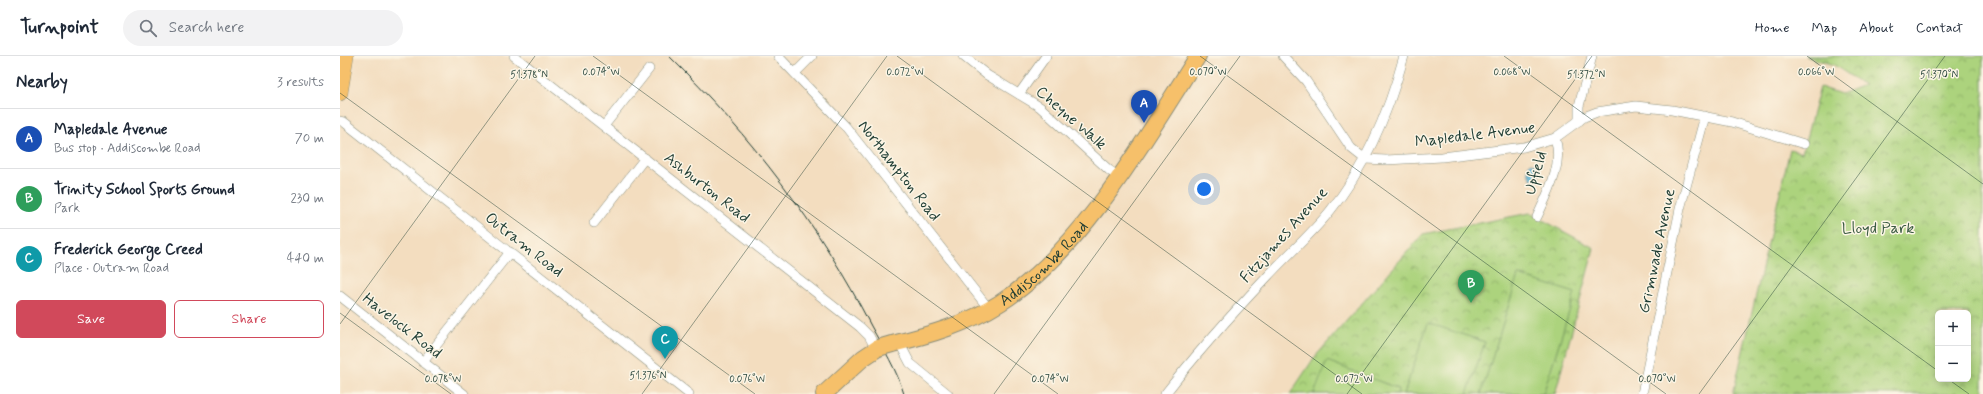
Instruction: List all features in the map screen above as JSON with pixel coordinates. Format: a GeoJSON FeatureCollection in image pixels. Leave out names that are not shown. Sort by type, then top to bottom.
{"type":"FeatureCollection","features":[{"type":"Feature","properties":{"kind":"highway","name":"Addiscombe Road"},"geometry":{"type":"LineString","coordinates":[[824,394],[863,358],[886,346],[954,326],[989,309],[1020,289],[1041,271],[1073,237],[1119,177],[1198,56]]}},
{"type":"Feature","properties":{"kind":"main road"},"geometry":{"type":"LineString","coordinates":[[340,93],[346,56]]}},
{"type":"Feature","properties":{"kind":"street","name":"Ashburton Road"},"geometry":{"type":"LineString","coordinates":[[514,56],[860,327],[869,336],[910,362],[948,394]]}},
{"type":"Feature","properties":{"kind":"street","name":"Northampton Road"},"geometry":{"type":"LineString","coordinates":[[778,56],[846,127],[989,309]]}},
{"type":"Feature","properties":{"kind":"street"},"geometry":{"type":"LineString","coordinates":[[795,73],[812,56]]}},
{"type":"Feature","properties":{"kind":"street","name":"Cheyne Walk"},"geometry":{"type":"LineString","coordinates":[[963,56],[987,75],[1049,114],[1108,170],[1119,177]]}},
{"type":"Feature","properties":{"kind":"street"},"geometry":{"type":"LineString","coordinates":[[1019,94],[1046,56]]}},
{"type":"Feature","properties":{"kind":"street"},"geometry":{"type":"LineString","coordinates":[[1283,56],[1306,81],[1351,148],[1365,159]]}},
{"type":"Feature","properties":{"kind":"street","name":"Fitzjames Avenue"},"geometry":{"type":"LineString","coordinates":[[1165,394],[1190,361],[1330,211],[1365,159],[1396,85],[1404,56]]}},
{"type":"Feature","properties":{"kind":"street"},"geometry":{"type":"LineString","coordinates":[[1579,121],[1579,106],[1592,56]]}},
{"type":"Feature","properties":{"kind":"street"},"geometry":{"type":"LineString","coordinates":[[604,126],[649,69]]}},
{"type":"Feature","properties":{"kind":"street","name":"Mapledale Avenue"},"geometry":{"type":"LineString","coordinates":[[1365,159],[1386,160],[1450,156],[1518,148],[1555,138],[1579,121],[1597,112],[1636,106],[1706,116],[1739,124],[1804,144]]}},
{"type":"Feature","properties":{"kind":"street","name":"Grimwade Avenue"},"geometry":{"type":"LineString","coordinates":[[1642,394],[1680,209],[1706,116]]}},
{"type":"Feature","properties":{"kind":"street","name":"Outram Road"},"geometry":{"type":"LineString","coordinates":[[340,121],[344,122],[689,394]]}},
{"type":"Feature","properties":{"kind":"street","name":"Upfield"},"geometry":{"type":"LineString","coordinates":[[1537,217],[1550,189],[1555,172],[1558,148],[1555,138]]}},
{"type":"Feature","properties":{"kind":"street"},"geometry":{"type":"LineString","coordinates":[[594,223],[645,158]]}},
{"type":"Feature","properties":{"kind":"street"},"geometry":{"type":"LineString","coordinates":[[423,362],[510,252]]}},
{"type":"Feature","properties":{"kind":"street","name":"Havelock Road"},"geometry":{"type":"LineString","coordinates":[[340,296],[464,394]]}},
{"type":"Feature","properties":{"kind":"green space","name":"Lloyd Park"},"geometry":{"type":"Polygon","coordinates":[[[1805,56],[1983,56],[1983,394],[1733,394],[1790,149],[1802,153],[1820,87],[1841,94],[1864,85],[1834,65],[1805,56]]]}},
{"type":"Feature","properties":{"kind":"green space"},"geometry":{"type":"Polygon","coordinates":[[[1530,213],[1594,248],[1555,394],[1290,394],[1314,358],[1423,234],[1530,213]]]}},
{"type":"Feature","properties":{"kind":"green space"},"geometry":{"type":"Polygon","coordinates":[[[1518,275],[1575,293],[1543,394],[1481,394],[1518,275]]]}},
{"type":"Feature","properties":{"kind":"green space"},"geometry":{"type":"Polygon","coordinates":[[[1428,323],[1485,342],[1467,394],[1404,394],[1428,323]]]}},
{"type":"Feature","properties":{"kind":"green space"},"geometry":{"type":"Polygon","coordinates":[[[1327,361],[1399,389],[1397,394],[1314,394],[1327,361]]]}},
{"type":"Feature","properties":{"kind":"water"},"geometry":{"type":"Polygon","coordinates":[[[1530,163],[1537,164],[1538,166],[1540,173],[1537,179],[1531,179],[1529,175],[1528,169],[1530,163]]]}},
{"type":"Feature","properties":{"kind":"tram line"},"geometry":{"type":"LineString","coordinates":[[669,56],[728,118],[755,150],[806,217],[851,288],[898,376],[904,394]]}},
{"type":"Feature","properties":{"kind":"place","name":"Mapledale Avenue"},"geometry":{"type":"Point","coordinates":[1144,123]}},
{"type":"Feature","properties":{"kind":"place","name":"Trinity School Sports Ground"},"geometry":{"type":"Point","coordinates":[1471,303]}},
{"type":"Feature","properties":{"kind":"place","name":"Frederick George Creed"},"geometry":{"type":"Point","coordinates":[665,359]}}]}
